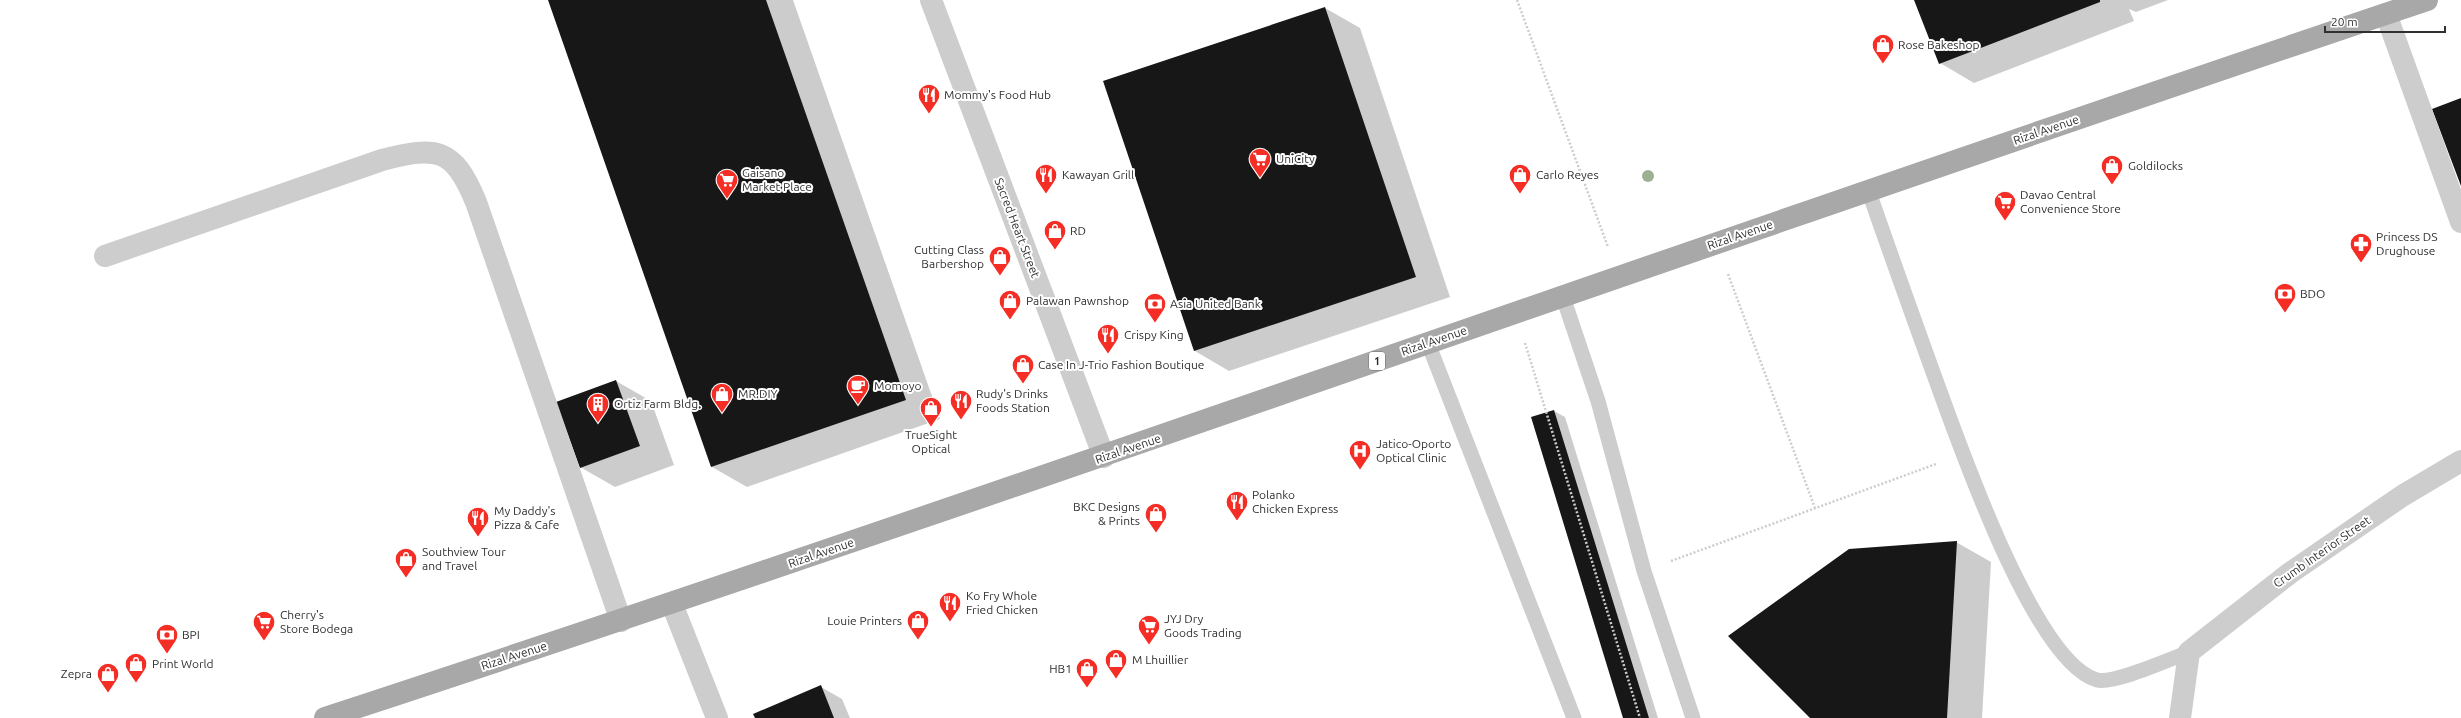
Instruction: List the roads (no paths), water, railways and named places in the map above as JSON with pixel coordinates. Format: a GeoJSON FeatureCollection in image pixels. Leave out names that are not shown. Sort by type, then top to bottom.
{"type":"FeatureCollection","features":[{"type":"Feature","properties":{"kind":"main road","name":"Rizal Avenue"},"geometry":{"type":"LineString","coordinates":[[325,718],[672,604],[1104,457],[1716,242],[1869,192],[2427,0]]}},
{"type":"Feature","properties":{"kind":"street","name":"Sacred Heart Street"},"geometry":{"type":"LineString","coordinates":[[931,0],[1104,457]]}},
{"type":"Feature","properties":{"kind":"street"},"geometry":{"type":"LineString","coordinates":[[2386,14],[2461,222]]}},
{"type":"Feature","properties":{"kind":"street"},"geometry":{"type":"LineString","coordinates":[[106,256],[382,160],[422,151],[439,153],[454,163],[467,181],[476,202],[621,621]]}},
{"type":"Feature","properties":{"kind":"street","name":"Crumb Interior Street"},"geometry":{"type":"LineString","coordinates":[[2189,652],[2290,573],[2402,496],[2461,461]]}},
{"type":"Feature","properties":{"kind":"street"},"geometry":{"type":"LineString","coordinates":[[672,604],[717,718]]}},
{"type":"Feature","properties":{"kind":"street"},"geometry":{"type":"LineString","coordinates":[[2180,718],[2189,652]]}},
{"type":"Feature","properties":{"kind":"lane"},"geometry":{"type":"LineString","coordinates":[[1869,192],[1963,454],[2000,546],[2034,612],[2050,636],[2077,667],[2097,680],[2109,680],[2189,652]]}},
{"type":"Feature","properties":{"kind":"lane"},"geometry":{"type":"LineString","coordinates":[[1563,296],[1598,401],[1644,571],[1693,718]]}},
{"type":"Feature","properties":{"kind":"lane"},"geometry":{"type":"LineString","coordinates":[[1428,343],[1574,718]]}},
{"type":"Feature","properties":{"kind":"place","name":"Rose Bakeshop"},"geometry":{"type":"Point","coordinates":[1883,64]}},
{"type":"Feature","properties":{"kind":"place","name":"Mommy's Food Hub"},"geometry":{"type":"Point","coordinates":[929,114]}},
{"type":"Feature","properties":{"kind":"place","name":"UniCity"},"geometry":{"type":"Point","coordinates":[1260,178]}},
{"type":"Feature","properties":{"kind":"place","name":"Goldilocks"},"geometry":{"type":"Point","coordinates":[2112,186]}},
{"type":"Feature","properties":{"kind":"place","name":"Kawayan Grill"},"geometry":{"type":"Point","coordinates":[1046,194]}},
{"type":"Feature","properties":{"kind":"place","name":"Carlo Reyes"},"geometry":{"type":"Point","coordinates":[1520,194]}},
{"type":"Feature","properties":{"kind":"place","name":"Gaisano Market Place"},"geometry":{"type":"Point","coordinates":[727,200]}},
{"type":"Feature","properties":{"kind":"place","name":"Davao Central Convenience Store"},"geometry":{"type":"Point","coordinates":[2005,222]}},
{"type":"Feature","properties":{"kind":"place","name":"RD"},"geometry":{"type":"Point","coordinates":[1055,250]}},
{"type":"Feature","properties":{"kind":"place","name":"Princess DS Drughouse"},"geometry":{"type":"Point","coordinates":[2361,264]}},
{"type":"Feature","properties":{"kind":"place","name":"Cutting Class Barbershop"},"geometry":{"type":"Point","coordinates":[1000,276]}},
{"type":"Feature","properties":{"kind":"place","name":"BDO"},"geometry":{"type":"Point","coordinates":[2285,314]}},
{"type":"Feature","properties":{"kind":"place","name":"Palawan Pawnshop"},"geometry":{"type":"Point","coordinates":[1010,320]}},
{"type":"Feature","properties":{"kind":"place","name":"Asia United Bank"},"geometry":{"type":"Point","coordinates":[1155,324]}},
{"type":"Feature","properties":{"kind":"place","name":"Crispy King"},"geometry":{"type":"Point","coordinates":[1108,354]}},
{"type":"Feature","properties":{"kind":"place","name":"Case In J-Trio Fashion Boutique"},"geometry":{"type":"Point","coordinates":[1023,384]}},
{"type":"Feature","properties":{"kind":"place","name":"Momoyo"},"geometry":{"type":"Point","coordinates":[858,406]}},
{"type":"Feature","properties":{"kind":"place","name":"MR.DIY"},"geometry":{"type":"Point","coordinates":[722,414]}},
{"type":"Feature","properties":{"kind":"place","name":"Rudy's Drinks Foods Station"},"geometry":{"type":"Point","coordinates":[961,420]}},
{"type":"Feature","properties":{"kind":"place","name":"Ortiz Farm Bldg."},"geometry":{"type":"Point","coordinates":[598,424]}},
{"type":"Feature","properties":{"kind":"place","name":"TrueSight Optical"},"geometry":{"type":"Point","coordinates":[931,428]}},
{"type":"Feature","properties":{"kind":"place","name":"Jatico-Oporto Optical Clinic"},"geometry":{"type":"Point","coordinates":[1360,470]}},
{"type":"Feature","properties":{"kind":"place","name":"Polanko Chicken Express"},"geometry":{"type":"Point","coordinates":[1237,522]}},
{"type":"Feature","properties":{"kind":"place","name":"BKC Designs & Prints"},"geometry":{"type":"Point","coordinates":[1156,534]}},
{"type":"Feature","properties":{"kind":"place","name":"My Daddy's Pizza & Cafe"},"geometry":{"type":"Point","coordinates":[478,538]}},
{"type":"Feature","properties":{"kind":"place","name":"Southview Tour and Travel"},"geometry":{"type":"Point","coordinates":[406,578]}},
{"type":"Feature","properties":{"kind":"place","name":"Ko Fry Whole Fried Chicken"},"geometry":{"type":"Point","coordinates":[950,622]}},
{"type":"Feature","properties":{"kind":"place","name":"Louie Printers"},"geometry":{"type":"Point","coordinates":[918,640]}},
{"type":"Feature","properties":{"kind":"place","name":"Cherry's Store Bodega"},"geometry":{"type":"Point","coordinates":[264,642]}},
{"type":"Feature","properties":{"kind":"place","name":"JYJ Dry Goods Trading"},"geometry":{"type":"Point","coordinates":[1149,646]}},
{"type":"Feature","properties":{"kind":"place","name":"BPI"},"geometry":{"type":"Point","coordinates":[167,654]}},
{"type":"Feature","properties":{"kind":"place","name":"M Lhuillier"},"geometry":{"type":"Point","coordinates":[1116,680]}},
{"type":"Feature","properties":{"kind":"place","name":"Print World"},"geometry":{"type":"Point","coordinates":[136,684]}},
{"type":"Feature","properties":{"kind":"place","name":"HB1"},"geometry":{"type":"Point","coordinates":[1087,688]}},
{"type":"Feature","properties":{"kind":"place","name":"Zepra"},"geometry":{"type":"Point","coordinates":[108,694]}}]}
